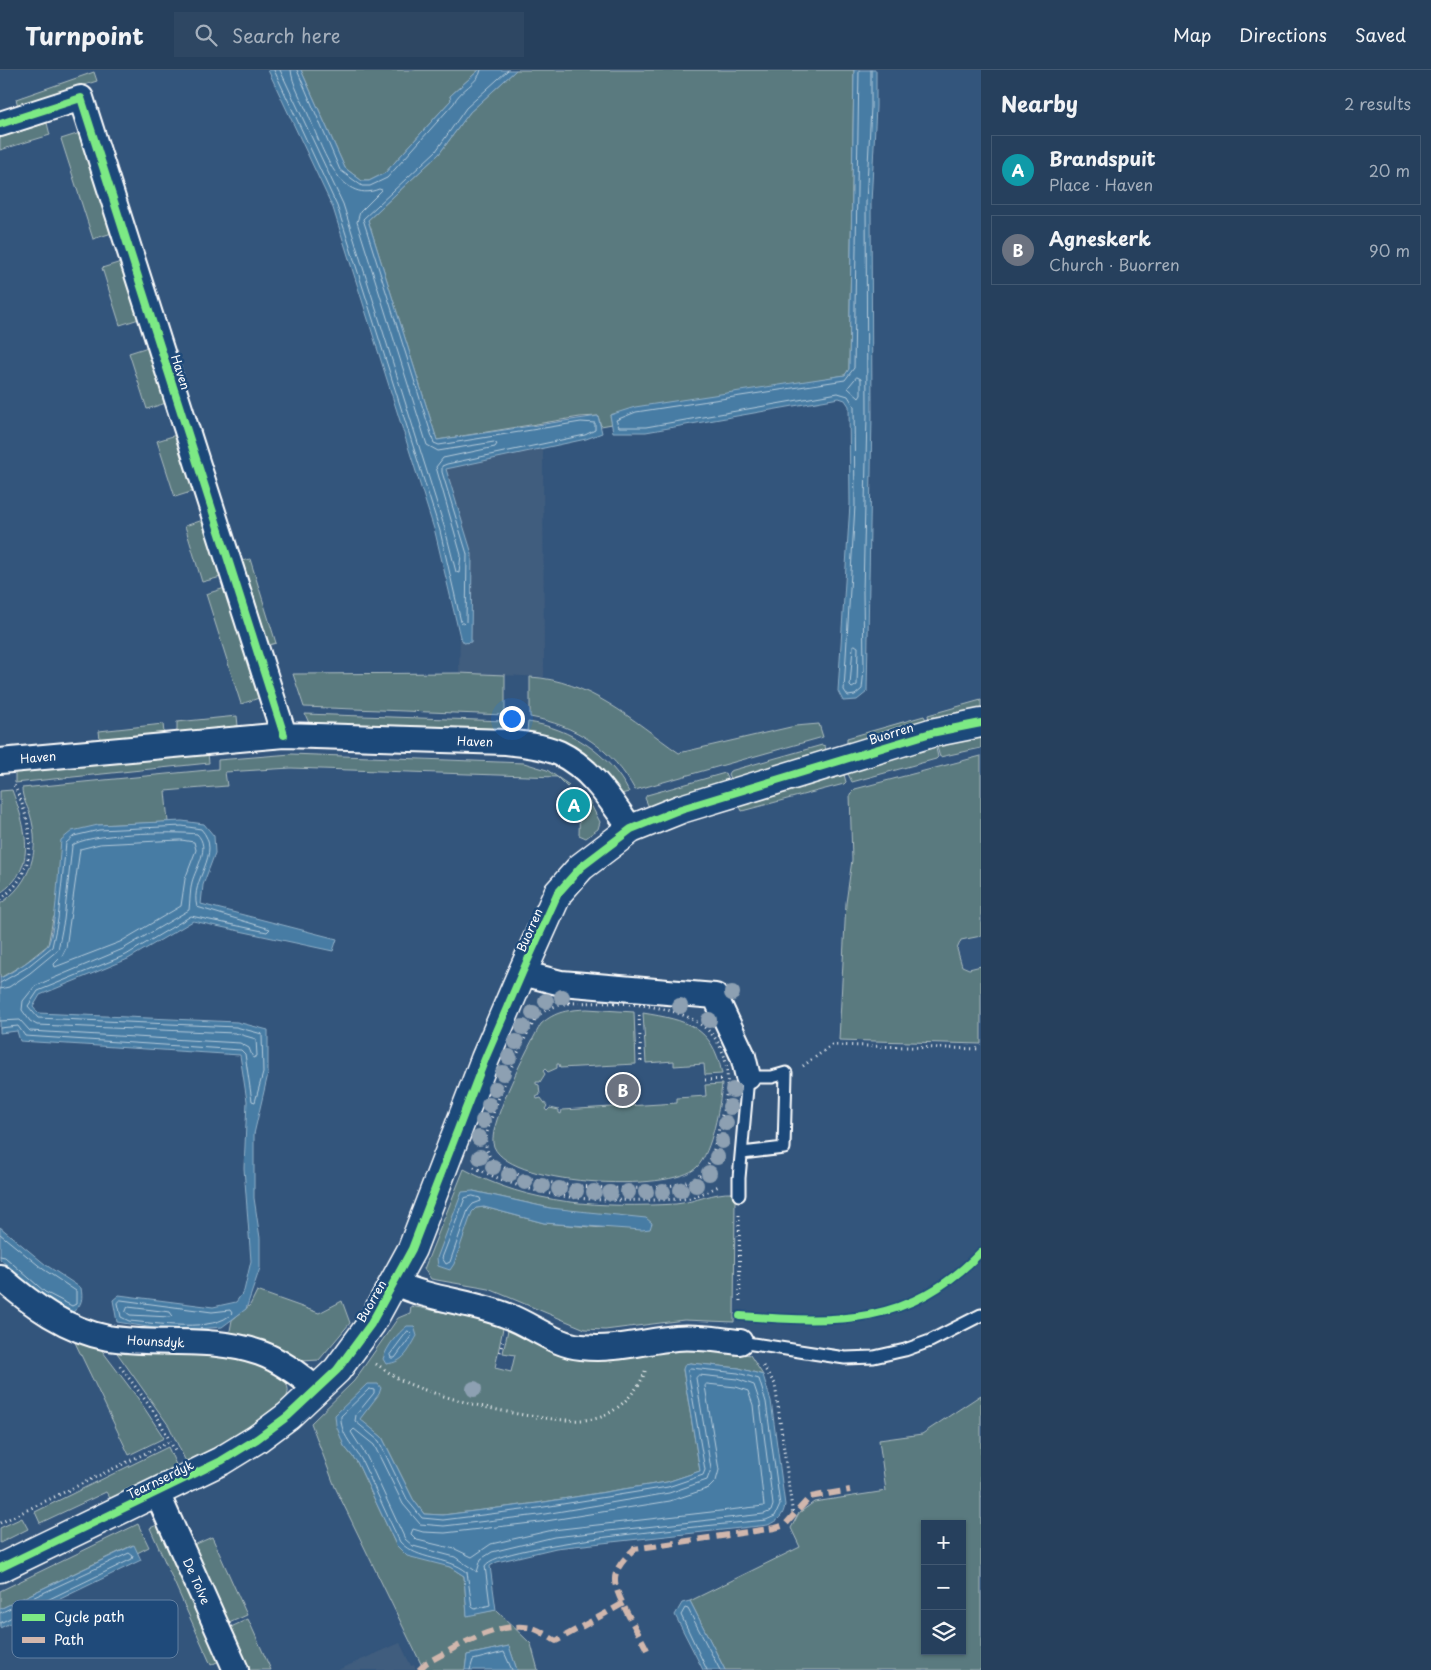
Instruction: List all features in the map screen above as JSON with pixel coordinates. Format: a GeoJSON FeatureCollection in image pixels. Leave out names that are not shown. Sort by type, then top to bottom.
{"type":"FeatureCollection","features":[{"type":"Feature","properties":{"kind":"street","name":"Haven"},"geometry":{"type":"LineString","coordinates":[[0,124],[81,98],[284,735]]}},
{"type":"Feature","properties":{"kind":"street","name":"Buorren"},"geometry":{"type":"LineString","coordinates":[[317,1390],[354,1350],[412,1249],[485,1059],[522,973],[558,893],[581,867],[631,829],[742,789],[940,730],[981,723]]}},
{"type":"Feature","properties":{"kind":"street","name":"Haven"},"geometry":{"type":"LineString","coordinates":[[0,761],[284,735],[506,742],[534,745],[560,754],[594,779],[631,829]]}},
{"type":"Feature","properties":{"kind":"street"},"geometry":{"type":"LineString","coordinates":[[522,973],[561,983],[715,996],[742,1056],[748,1077]]}},
{"type":"Feature","properties":{"kind":"street","name":"Hounsdyk"},"geometry":{"type":"LineString","coordinates":[[0,1277],[37,1307],[63,1323],[107,1338],[237,1347],[260,1353],[298,1374],[317,1390]]}},
{"type":"Feature","properties":{"kind":"street","name":"Buorren"},"geometry":{"type":"LineString","coordinates":[[394,1283],[420,1294],[478,1306],[509,1316],[550,1337],[578,1347],[614,1348],[676,1338],[706,1338],[746,1343]]}},
{"type":"Feature","properties":{"kind":"street","name":"Tearnserdyk"},"geometry":{"type":"LineString","coordinates":[[0,1568],[221,1461],[257,1439],[317,1390]]}},
{"type":"Feature","properties":{"kind":"street","name":"De Tolve"},"geometry":{"type":"LineString","coordinates":[[157,1493],[236,1670]]}},
{"type":"Feature","properties":{"kind":"lane"},"geometry":{"type":"LineString","coordinates":[[739,1195],[739,1178],[748,1077],[772,1077],[786,1073],[784,1148],[742,1153]]}},
{"type":"Feature","properties":{"kind":"lane"},"geometry":{"type":"LineString","coordinates":[[746,1343],[845,1358],[874,1357],[905,1350],[979,1320]]}},
{"type":"Feature","properties":{"kind":"path"},"geometry":{"type":"LineString","coordinates":[[0,898],[18,883],[30,846],[31,835],[26,815],[14,786]]}},
{"type":"Feature","properties":{"kind":"path"},"geometry":{"type":"LineString","coordinates":[[638,1000],[641,1064]]}},
{"type":"Feature","properties":{"kind":"path"},"geometry":{"type":"LineString","coordinates":[[569,1003],[638,1006],[674,1012],[703,1024],[712,1034],[724,1055],[727,1068],[726,1102],[711,1156],[700,1175],[685,1183],[672,1186],[594,1188],[530,1178],[491,1158],[488,1153],[486,1138],[491,1117],[527,1034],[543,1012],[569,1003]]}},
{"type":"Feature","properties":{"kind":"path"},"geometry":{"type":"LineString","coordinates":[[539,1005],[543,1012]]}},
{"type":"Feature","properties":{"kind":"path"},"geometry":{"type":"LineString","coordinates":[[786,1073],[810,1062],[832,1046],[981,1049]]}},
{"type":"Feature","properties":{"kind":"path"},"geometry":{"type":"LineString","coordinates":[[466,1163],[498,1180],[528,1190],[585,1199],[692,1198],[739,1178]]}},
{"type":"Feature","properties":{"kind":"path"},"geometry":{"type":"LineString","coordinates":[[739,1195],[740,1301]]}},
{"type":"Feature","properties":{"kind":"path"},"geometry":{"type":"LineString","coordinates":[[107,1338],[106,1347],[157,1416],[179,1458]]}},
{"type":"Feature","properties":{"kind":"path"},"geometry":{"type":"LineString","coordinates":[[746,1343],[775,1384],[793,1516]]}},
{"type":"Feature","properties":{"kind":"path"},"geometry":{"type":"LineString","coordinates":[[372,1361],[408,1384],[484,1406],[556,1419],[592,1419],[610,1412],[640,1384],[645,1370],[646,1344]]}},
{"type":"Feature","properties":{"kind":"path"},"geometry":{"type":"LineString","coordinates":[[0,1523],[171,1441]]}},
{"type":"Feature","properties":{"kind":"shaded area"},"geometry":{"type":"Polygon","coordinates":[[[543,448],[544,677],[459,673],[460,637],[464,642],[446,469],[543,448]]]}},
{"type":"Feature","properties":{"kind":"shaded area"},"geometry":{"type":"Polygon","coordinates":[[[400,1643],[411,1666],[414,1665],[416,1670],[338,1670],[400,1643]]]}},
{"type":"Feature","properties":{"kind":"green space"},"geometry":{"type":"Polygon","coordinates":[[[301,70],[479,70],[450,96],[451,100],[385,173],[369,181],[362,181],[345,168],[301,70]]]}},
{"type":"Feature","properties":{"kind":"green space"},"geometry":{"type":"Polygon","coordinates":[[[516,70],[854,70],[849,369],[845,375],[610,415],[612,424],[601,426],[598,416],[580,417],[437,440],[368,220],[439,154],[470,112],[516,70]]]}},
{"type":"Feature","properties":{"kind":"green space"},"geometry":{"type":"Polygon","coordinates":[[[94,72],[97,81],[18,106],[16,99],[94,72]]]}},
{"type":"Feature","properties":{"kind":"green space"},"geometry":{"type":"Polygon","coordinates":[[[47,123],[50,135],[0,150],[0,138],[47,123]]]}},
{"type":"Feature","properties":{"kind":"green space"},"geometry":{"type":"Polygon","coordinates":[[[80,133],[112,233],[93,239],[61,139],[80,133]]]}},
{"type":"Feature","properties":{"kind":"green space"},"geometry":{"type":"Polygon","coordinates":[[[121,262],[139,319],[120,325],[102,268],[121,262]]]}},
{"type":"Feature","properties":{"kind":"green space"},"geometry":{"type":"Polygon","coordinates":[[[148,347],[166,403],[147,409],[129,353],[148,347]]]}},
{"type":"Feature","properties":{"kind":"green space"},"geometry":{"type":"Polygon","coordinates":[[[176,435],[194,491],[175,497],[157,441],[176,435]]]}},
{"type":"Feature","properties":{"kind":"green space"},"geometry":{"type":"Polygon","coordinates":[[[203,520],[221,577],[202,582],[185,526],[203,520]]]}},
{"type":"Feature","properties":{"kind":"green space"},"geometry":{"type":"Polygon","coordinates":[[[250,559],[276,643],[269,645],[242,561],[250,559]]]}},
{"type":"Feature","properties":{"kind":"green space"},"geometry":{"type":"Polygon","coordinates":[[[225,588],[259,698],[241,704],[206,594],[225,588]]]}},
{"type":"Feature","properties":{"kind":"green space"},"geometry":{"type":"Polygon","coordinates":[[[459,673],[505,675],[505,715],[304,707],[293,674],[459,673]]]}},
{"type":"Feature","properties":{"kind":"green space"},"geometry":{"type":"Polygon","coordinates":[[[530,677],[551,680],[591,694],[627,715],[679,753],[795,726],[819,724],[823,737],[635,790],[616,762],[591,741],[562,726],[530,717],[530,677]]]}},
{"type":"Feature","properties":{"kind":"green space"},"geometry":{"type":"Polygon","coordinates":[[[981,700],[981,712],[929,721],[928,715],[981,700]]]}},
{"type":"Feature","properties":{"kind":"green space"},"geometry":{"type":"Polygon","coordinates":[[[305,714],[506,721],[505,729],[309,723],[305,714]]]}},
{"type":"Feature","properties":{"kind":"green space"},"geometry":{"type":"Polygon","coordinates":[[[237,716],[238,726],[177,732],[177,722],[237,716]]]}},
{"type":"Feature","properties":{"kind":"green space"},"geometry":{"type":"Polygon","coordinates":[[[924,716],[927,722],[847,745],[847,738],[924,716]]]}},
{"type":"Feature","properties":{"kind":"green space"},"geometry":{"type":"Polygon","coordinates":[[[528,722],[559,730],[587,745],[611,766],[629,792],[621,794],[602,771],[581,752],[556,739],[527,731],[528,722]]]}},
{"type":"Feature","properties":{"kind":"green space"},"geometry":{"type":"Polygon","coordinates":[[[163,724],[164,733],[100,739],[99,731],[163,724]]]}},
{"type":"Feature","properties":{"kind":"green space"},"geometry":{"type":"Polygon","coordinates":[[[981,732],[981,748],[940,757],[936,744],[981,732]]]}},
{"type":"Feature","properties":{"kind":"green space"},"geometry":{"type":"Polygon","coordinates":[[[935,744],[938,757],[936,759],[852,782],[846,770],[935,744]]]}},
{"type":"Feature","properties":{"kind":"green space"},"geometry":{"type":"Polygon","coordinates":[[[822,745],[825,746],[826,751],[731,781],[728,774],[730,771],[822,745]]]}},
{"type":"Feature","properties":{"kind":"green space"},"geometry":{"type":"Polygon","coordinates":[[[208,753],[209,763],[15,783],[15,772],[208,753]]]}},
{"type":"Feature","properties":{"kind":"green space"},"geometry":{"type":"Polygon","coordinates":[[[291,754],[524,763],[547,770],[569,785],[567,787],[557,777],[291,768],[225,772],[227,786],[165,791],[168,822],[98,825],[53,919],[48,945],[24,964],[0,978],[0,904],[11,896],[26,876],[34,853],[33,827],[22,788],[218,769],[218,760],[291,754]]]}},
{"type":"Feature","properties":{"kind":"green space"},"geometry":{"type":"Polygon","coordinates":[[[981,756],[981,936],[961,940],[957,949],[962,966],[969,969],[981,966],[981,1044],[839,1040],[846,903],[852,860],[850,794],[855,789],[981,756]]]}},
{"type":"Feature","properties":{"kind":"green space"},"geometry":{"type":"Polygon","coordinates":[[[843,771],[846,782],[844,784],[742,811],[738,802],[843,771]]]}},
{"type":"Feature","properties":{"kind":"green space"},"geometry":{"type":"Polygon","coordinates":[[[725,773],[728,782],[650,810],[645,798],[647,795],[725,773]]]}},
{"type":"Feature","properties":{"kind":"green space"},"geometry":{"type":"Polygon","coordinates":[[[12,790],[21,817],[26,845],[20,871],[12,883],[0,893],[0,791],[12,790]]]}},
{"type":"Feature","properties":{"kind":"green space"},"geometry":{"type":"Polygon","coordinates":[[[580,796],[589,801],[600,822],[598,829],[586,838],[579,835],[580,796]]]}},
{"type":"Feature","properties":{"kind":"green space"},"geometry":{"type":"Polygon","coordinates":[[[587,1009],[634,1012],[636,1064],[560,1068],[559,1064],[557,1064],[557,1068],[548,1072],[545,1069],[543,1071],[545,1074],[540,1082],[536,1082],[539,1085],[540,1095],[536,1097],[537,1099],[541,1098],[547,1106],[545,1109],[547,1111],[550,1108],[559,1110],[561,1114],[562,1110],[677,1103],[677,1098],[706,1096],[705,1085],[722,1084],[711,1140],[707,1151],[697,1167],[681,1175],[656,1181],[623,1183],[554,1177],[524,1169],[503,1157],[493,1143],[498,1118],[511,1083],[541,1024],[562,1012],[587,1009]]]}},
{"type":"Feature","properties":{"kind":"green space"},"geometry":{"type":"Polygon","coordinates":[[[643,1013],[672,1019],[695,1028],[712,1045],[722,1074],[705,1075],[704,1064],[674,1066],[674,1061],[646,1063],[643,1013]]]}},
{"type":"Feature","properties":{"kind":"green space"},"geometry":{"type":"Polygon","coordinates":[[[464,1169],[514,1190],[567,1202],[621,1205],[676,1204],[725,1193],[732,1193],[735,1199],[734,1322],[684,1320],[605,1330],[585,1329],[489,1289],[431,1279],[424,1269],[464,1169]],[[473,1191],[472,1212],[476,1208],[484,1207],[544,1223],[603,1228],[550,1208],[473,1191]]]}},
{"type":"Feature","properties":{"kind":"green space"},"geometry":{"type":"Polygon","coordinates":[[[257,1291],[319,1313],[342,1301],[350,1323],[319,1360],[301,1361],[280,1350],[229,1336],[232,1320],[250,1305],[257,1291]]]}},
{"type":"Feature","properties":{"kind":"green space"},"geometry":{"type":"Polygon","coordinates":[[[411,1306],[473,1318],[503,1328],[495,1368],[511,1372],[515,1355],[503,1353],[508,1330],[545,1346],[596,1360],[691,1349],[713,1349],[750,1355],[763,1375],[739,1368],[690,1363],[685,1365],[683,1370],[700,1471],[667,1482],[537,1503],[443,1515],[424,1514],[413,1499],[382,1437],[359,1419],[369,1407],[367,1384],[336,1415],[344,1446],[357,1462],[396,1545],[450,1567],[464,1576],[467,1615],[496,1610],[531,1644],[538,1670],[517,1670],[509,1646],[467,1655],[465,1670],[424,1670],[335,1487],[311,1423],[354,1381],[398,1318],[410,1313],[411,1306]]]}},
{"type":"Feature","properties":{"kind":"green space"},"geometry":{"type":"Polygon","coordinates":[[[71,1334],[100,1348],[137,1397],[164,1438],[129,1455],[71,1334]]]}},
{"type":"Feature","properties":{"kind":"green space"},"geometry":{"type":"Polygon","coordinates":[[[115,1350],[179,1352],[252,1360],[271,1368],[283,1378],[288,1390],[287,1396],[282,1404],[258,1424],[187,1464],[169,1426],[115,1350]]]}},
{"type":"Feature","properties":{"kind":"green space"},"geometry":{"type":"Polygon","coordinates":[[[981,1395],[981,1670],[725,1670],[690,1601],[800,1547],[791,1528],[799,1513],[814,1502],[886,1491],[879,1440],[922,1434],[981,1395]]]}},
{"type":"Feature","properties":{"kind":"green space"},"geometry":{"type":"Polygon","coordinates":[[[168,1447],[178,1469],[112,1501],[106,1492],[40,1523],[35,1512],[168,1447]]]}},
{"type":"Feature","properties":{"kind":"green space"},"geometry":{"type":"Polygon","coordinates":[[[22,1518],[28,1529],[0,1543],[0,1528],[22,1518]]]}},
{"type":"Feature","properties":{"kind":"green space"},"geometry":{"type":"Polygon","coordinates":[[[138,1524],[149,1547],[137,1553],[133,1545],[19,1600],[12,1600],[12,1603],[0,1609],[0,1591],[138,1524]]]}},
{"type":"Feature","properties":{"kind":"green space"},"geometry":{"type":"Polygon","coordinates":[[[157,1525],[219,1661],[211,1665],[150,1528],[157,1525]]]}},
{"type":"Feature","properties":{"kind":"green space"},"geometry":{"type":"Polygon","coordinates":[[[212,1537],[247,1615],[229,1623],[194,1545],[212,1537]]]}},
{"type":"Feature","properties":{"kind":"green space"},"geometry":{"type":"Polygon","coordinates":[[[248,1619],[271,1670],[250,1670],[231,1627],[248,1619]]]}},
{"type":"Feature","properties":{"kind":"water"},"geometry":{"type":"Polygon","coordinates":[[[268,70],[301,70],[345,168],[362,181],[369,181],[385,173],[451,100],[450,96],[479,70],[516,70],[470,112],[439,154],[368,220],[437,440],[598,416],[602,433],[586,439],[446,469],[472,554],[471,642],[464,643],[460,637],[435,532],[333,208],[268,70]]]}},
{"type":"Feature","properties":{"kind":"water"},"geometry":{"type":"Polygon","coordinates":[[[854,70],[876,70],[871,203],[872,416],[867,692],[857,700],[843,701],[838,691],[850,504],[849,406],[845,400],[839,398],[646,432],[613,432],[610,415],[635,407],[845,375],[849,369],[854,70]]]}},
{"type":"Feature","properties":{"kind":"water"},"geometry":{"type":"Polygon","coordinates":[[[182,821],[204,824],[214,836],[215,853],[203,885],[201,904],[337,939],[333,951],[193,921],[128,959],[40,995],[33,1007],[38,1013],[237,1022],[268,1030],[268,1074],[254,1134],[254,1198],[260,1238],[260,1268],[246,1309],[222,1327],[197,1329],[154,1328],[117,1322],[113,1300],[119,1295],[213,1307],[236,1302],[244,1291],[251,1261],[244,1168],[247,1101],[240,1055],[20,1041],[17,1031],[0,1033],[0,978],[40,953],[48,945],[51,937],[61,840],[72,831],[98,825],[182,821]]]}},
{"type":"Feature","properties":{"kind":"water"},"geometry":{"type":"Polygon","coordinates":[[[473,1191],[550,1208],[646,1218],[652,1223],[650,1229],[642,1230],[544,1223],[484,1207],[476,1208],[472,1212],[454,1264],[450,1270],[438,1266],[437,1258],[462,1192],[473,1191]]]}},
{"type":"Feature","properties":{"kind":"water"},"geometry":{"type":"Polygon","coordinates":[[[0,1227],[46,1265],[81,1288],[81,1302],[73,1312],[43,1297],[0,1259],[0,1227]]]}},
{"type":"Feature","properties":{"kind":"water"},"geometry":{"type":"Polygon","coordinates":[[[407,1326],[414,1326],[417,1336],[402,1358],[386,1364],[383,1359],[387,1349],[407,1326]]]}},
{"type":"Feature","properties":{"kind":"water"},"geometry":{"type":"Polygon","coordinates":[[[685,1364],[739,1368],[763,1375],[771,1401],[785,1505],[779,1518],[768,1525],[556,1548],[497,1562],[490,1566],[496,1610],[467,1616],[464,1576],[450,1567],[407,1556],[396,1545],[357,1462],[344,1446],[336,1425],[335,1415],[367,1384],[378,1384],[381,1388],[379,1394],[360,1419],[382,1437],[413,1499],[424,1514],[443,1515],[538,1503],[667,1482],[700,1471],[683,1369],[685,1364]]]}},
{"type":"Feature","properties":{"kind":"water"},"geometry":{"type":"Polygon","coordinates":[[[134,1545],[141,1560],[58,1600],[19,1600],[134,1545]]]}},
{"type":"Feature","properties":{"kind":"water"},"geometry":{"type":"Polygon","coordinates":[[[690,1601],[725,1670],[703,1670],[675,1615],[682,1603],[690,1601]]]}},
{"type":"Feature","properties":{"kind":"water"},"geometry":{"type":"Polygon","coordinates":[[[12,1603],[12,1622],[0,1628],[0,1609],[12,1603]]]}},
{"type":"Feature","properties":{"kind":"water"},"geometry":{"type":"Polygon","coordinates":[[[509,1646],[517,1670],[465,1670],[467,1655],[509,1646]]]}},
{"type":"Feature","properties":{"kind":"marked path"},"geometry":{"type":"LineString","coordinates":[[647,1650],[618,1594],[615,1579],[615,1575],[622,1563],[634,1549],[775,1528],[785,1525],[810,1497],[850,1490]]}},
{"type":"Feature","properties":{"kind":"marked path"},"geometry":{"type":"LineString","coordinates":[[419,1670],[426,1663],[464,1643],[504,1628],[532,1628],[556,1641],[624,1603]]}},
{"type":"Feature","properties":{"kind":"cycle path"},"geometry":{"type":"LineString","coordinates":[[0,124],[81,98],[284,735]]}},
{"type":"Feature","properties":{"kind":"cycle path"},"geometry":{"type":"LineString","coordinates":[[0,1568],[221,1461],[257,1439],[288,1416],[337,1370],[371,1324],[412,1249],[485,1059],[522,973],[558,893],[581,867],[631,829],[681,809],[931,733],[981,723]]}},
{"type":"Feature","properties":{"kind":"cycle path"},"geometry":{"type":"LineString","coordinates":[[740,1316],[808,1320],[840,1319],[870,1315],[898,1307],[926,1295],[954,1277],[981,1252]]}},
{"type":"Feature","properties":{"kind":"place","name":"Brandspuit"},"geometry":{"type":"Point","coordinates":[574,805]}},
{"type":"Feature","properties":{"kind":"place","name":"Agneskerk"},"geometry":{"type":"Point","coordinates":[623,1090]}}]}
